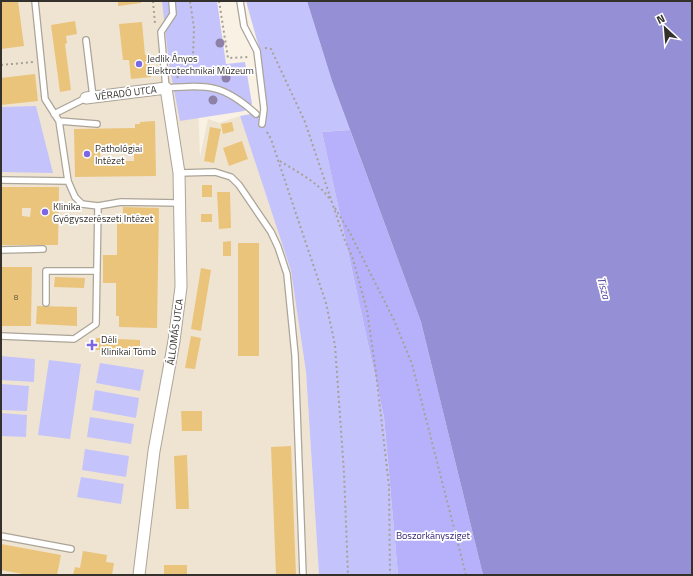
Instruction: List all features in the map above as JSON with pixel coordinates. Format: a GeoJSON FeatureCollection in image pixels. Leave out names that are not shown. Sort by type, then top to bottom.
{"type":"FeatureCollection","features":[{"type":"Feature","properties":{"kind":"street","name":"VÉRADÓ UTCA"},"geometry":{"type":"LineString","coordinates":[[90,98],[166,88]]}},
{"type":"Feature","properties":{"kind":"street","name":"ÁLLOMÁS UTCA"},"geometry":{"type":"LineString","coordinates":[[139,575],[154,451],[174,342],[181,287],[179,173],[166,88]]}},
{"type":"Feature","properties":{"kind":"lane"},"geometry":{"type":"LineString","coordinates":[[35,1],[45,99],[59,121],[68,181],[75,197],[82,204],[98,206],[121,202],[180,203]]}},
{"type":"Feature","properties":{"kind":"lane"},"geometry":{"type":"LineString","coordinates":[[172,1],[173,14],[161,32],[166,88],[201,86],[223,91],[241,101],[256,114]]}},
{"type":"Feature","properties":{"kind":"lane"},"geometry":{"type":"LineString","coordinates":[[240,1],[244,26],[257,51],[264,109],[262,124]]}},
{"type":"Feature","properties":{"kind":"lane"},"geometry":{"type":"LineString","coordinates":[[54,114],[90,98],[86,40]]}},
{"type":"Feature","properties":{"kind":"lane"},"geometry":{"type":"LineString","coordinates":[[59,121],[97,124]]}},
{"type":"Feature","properties":{"kind":"lane"},"geometry":{"type":"LineString","coordinates":[[179,173],[215,172],[232,177],[271,232],[278,247],[287,274],[295,355],[303,575]]}},
{"type":"Feature","properties":{"kind":"lane"},"geometry":{"type":"LineString","coordinates":[[1,180],[68,181]]}},
{"type":"Feature","properties":{"kind":"lane"},"geometry":{"type":"LineString","coordinates":[[1,336],[74,339],[96,324],[98,206]]}},
{"type":"Feature","properties":{"kind":"lane"},"geometry":{"type":"LineString","coordinates":[[1,250],[42,249]]}},
{"type":"Feature","properties":{"kind":"lane"},"geometry":{"type":"LineString","coordinates":[[46,303],[46,271],[97,271]]}},
{"type":"Feature","properties":{"kind":"lane"},"geometry":{"type":"LineString","coordinates":[[1,536],[71,549]]}},
{"type":"Feature","properties":{"kind":"path"},"geometry":{"type":"LineString","coordinates":[[166,88],[176,80],[194,56],[194,28],[190,1]]}},
{"type":"Feature","properties":{"kind":"path"},"geometry":{"type":"LineString","coordinates":[[219,1],[228,58],[248,57],[249,64]]}},
{"type":"Feature","properties":{"kind":"path"},"geometry":{"type":"LineString","coordinates":[[257,51],[266,47],[271,49],[305,122],[344,241],[352,256],[367,310],[389,486],[390,575]]}},
{"type":"Feature","properties":{"kind":"path"},"geometry":{"type":"LineString","coordinates":[[1,65],[41,61]]}},
{"type":"Feature","properties":{"kind":"path"},"geometry":{"type":"LineString","coordinates":[[262,124],[271,139],[326,304],[335,345],[344,473],[348,575]]}},
{"type":"Feature","properties":{"kind":"path"},"geometry":{"type":"LineString","coordinates":[[278,161],[304,176],[326,194],[350,233],[394,320],[412,364],[466,575]]}},
{"type":"Feature","properties":{"kind":"shaded area","name":"Déli Klinikai Tömb"},"geometry":{"type":"Polygon","coordinates":[[[1,1],[194,1],[200,157],[208,119],[219,123],[240,116],[291,271],[306,372],[319,575],[1,575],[1,1]]]}},
{"type":"Feature","properties":{"kind":"shaded area"},"geometry":{"type":"Polygon","coordinates":[[[162,1],[217,1],[226,64],[245,62],[252,104],[244,111],[180,121],[169,64],[162,1]]]}},
{"type":"Feature","properties":{"kind":"shaded area"},"geometry":{"type":"Polygon","coordinates":[[[246,1],[307,1],[332,81],[350,130],[322,132],[384,417],[398,575],[319,575],[306,372],[291,271],[240,116],[267,111],[260,51],[246,1]]]}},
{"type":"Feature","properties":{"kind":"shaded area"},"geometry":{"type":"Polygon","coordinates":[[[36,106],[53,173],[1,172],[1,107],[36,106]]]}},
{"type":"Feature","properties":{"kind":"shaded area"},"geometry":{"type":"Polygon","coordinates":[[[1,356],[35,359],[34,382],[1,380],[1,356]]]}},
{"type":"Feature","properties":{"kind":"shaded area"},"geometry":{"type":"Polygon","coordinates":[[[49,360],[81,364],[70,439],[38,435],[49,360]]]}},
{"type":"Feature","properties":{"kind":"shaded area"},"geometry":{"type":"Polygon","coordinates":[[[100,363],[144,370],[140,391],[96,383],[100,363]]]}},
{"type":"Feature","properties":{"kind":"shaded area"},"geometry":{"type":"Polygon","coordinates":[[[1,384],[29,386],[27,411],[1,410],[1,384]]]}},
{"type":"Feature","properties":{"kind":"shaded area"},"geometry":{"type":"Polygon","coordinates":[[[95,390],[139,398],[136,418],[92,410],[95,390]]]}},
{"type":"Feature","properties":{"kind":"shaded area"},"geometry":{"type":"Polygon","coordinates":[[[1,413],[27,415],[26,437],[1,436],[1,413]]]}},
{"type":"Feature","properties":{"kind":"shaded area"},"geometry":{"type":"Polygon","coordinates":[[[90,417],[134,424],[131,444],[87,437],[90,417]]]}},
{"type":"Feature","properties":{"kind":"shaded area"},"geometry":{"type":"Polygon","coordinates":[[[85,449],[129,456],[126,477],[82,470],[85,449]]]}},
{"type":"Feature","properties":{"kind":"shaded area"},"geometry":{"type":"Polygon","coordinates":[[[81,477],[124,484],[121,504],[77,497],[81,477]]]}},
{"type":"Feature","properties":{"kind":"green space","name":"Boszorkánysziget"},"geometry":{"type":"Polygon","coordinates":[[[350,130],[421,322],[483,575],[398,575],[384,417],[322,132],[350,130]]]}},
{"type":"Feature","properties":{"kind":"water","name":"Tisza"},"geometry":{"type":"Polygon","coordinates":[[[307,1],[692,1],[692,575],[483,575],[421,322],[332,81],[307,1]]]}},
{"type":"Feature","properties":{"kind":"building"},"geometry":{"type":"Polygon","coordinates":[[[1,1],[18,1],[24,46],[1,49],[1,1]]]}},
{"type":"Feature","properties":{"kind":"building"},"geometry":{"type":"Polygon","coordinates":[[[118,1],[141,1],[141,3],[118,6],[118,1]]]}},
{"type":"Feature","properties":{"kind":"building"},"geometry":{"type":"Polygon","coordinates":[[[75,21],[77,34],[66,36],[67,43],[65,44],[71,90],[60,92],[51,25],[75,21]]]}},
{"type":"Feature","properties":{"kind":"building"},"geometry":{"type":"Polygon","coordinates":[[[142,22],[145,55],[149,54],[151,77],[131,79],[129,60],[123,60],[119,24],[142,22]]]}},
{"type":"Feature","properties":{"kind":"building"},"geometry":{"type":"Polygon","coordinates":[[[35,74],[38,101],[1,105],[1,78],[35,74]]]}},
{"type":"Feature","properties":{"kind":"building","name":"Pathológiai Intézet"},"geometry":{"type":"Polygon","coordinates":[[[155,121],[156,176],[75,177],[74,129],[135,128],[135,124],[140,124],[140,122],[155,121]],[[100,148],[100,161],[134,161],[134,148],[100,148]]]}},
{"type":"Feature","properties":{"kind":"building"},"geometry":{"type":"Polygon","coordinates":[[[232,122],[234,131],[223,134],[221,124],[232,122]]]}},
{"type":"Feature","properties":{"kind":"building"},"geometry":{"type":"Polygon","coordinates":[[[210,127],[221,129],[214,163],[204,161],[210,127]]]}},
{"type":"Feature","properties":{"kind":"building"},"geometry":{"type":"Polygon","coordinates":[[[242,141],[248,159],[229,166],[223,148],[242,141]]]}},
{"type":"Feature","properties":{"kind":"building"},"geometry":{"type":"Polygon","coordinates":[[[202,185],[212,185],[212,197],[202,197],[202,185]]]}},
{"type":"Feature","properties":{"kind":"building","name":"Klinika Gyógyszerészeti Intézet"},"geometry":{"type":"Polygon","coordinates":[[[1,187],[59,187],[58,245],[1,245],[1,187]],[[22,208],[22,216],[30,217],[31,208],[22,208]]]}},
{"type":"Feature","properties":{"kind":"building"},"geometry":{"type":"Polygon","coordinates":[[[217,192],[230,192],[231,228],[219,229],[217,192]]]}},
{"type":"Feature","properties":{"kind":"building"},"geometry":{"type":"Polygon","coordinates":[[[123,207],[159,208],[157,328],[119,327],[119,316],[116,316],[116,283],[103,283],[103,255],[117,255],[117,222],[123,222],[123,207]]]}},
{"type":"Feature","properties":{"kind":"building"},"geometry":{"type":"Polygon","coordinates":[[[201,214],[212,214],[212,222],[201,222],[201,214]]]}},
{"type":"Feature","properties":{"kind":"building"},"geometry":{"type":"Polygon","coordinates":[[[231,241],[231,256],[223,256],[223,242],[231,241]]]}},
{"type":"Feature","properties":{"kind":"building"},"geometry":{"type":"Polygon","coordinates":[[[238,243],[259,243],[259,356],[238,356],[238,243]]]}},
{"type":"Feature","properties":{"kind":"building"},"geometry":{"type":"Polygon","coordinates":[[[1,267],[32,267],[31,326],[1,326],[1,267]]]}},
{"type":"Feature","properties":{"kind":"building"},"geometry":{"type":"Polygon","coordinates":[[[201,268],[211,270],[201,331],[191,329],[201,268]]]}},
{"type":"Feature","properties":{"kind":"building"},"geometry":{"type":"Polygon","coordinates":[[[55,277],[85,278],[84,288],[54,287],[55,277]]]}},
{"type":"Feature","properties":{"kind":"building"},"geometry":{"type":"Polygon","coordinates":[[[37,306],[77,307],[77,326],[36,324],[37,306]]]}},
{"type":"Feature","properties":{"kind":"building"},"geometry":{"type":"Polygon","coordinates":[[[191,336],[201,338],[195,369],[185,368],[191,336]]]}},
{"type":"Feature","properties":{"kind":"building"},"geometry":{"type":"Polygon","coordinates":[[[96,338],[140,340],[140,351],[96,350],[96,338]]]}},
{"type":"Feature","properties":{"kind":"building"},"geometry":{"type":"Polygon","coordinates":[[[181,411],[202,411],[202,431],[182,431],[181,411]]]}},
{"type":"Feature","properties":{"kind":"building"},"geometry":{"type":"Polygon","coordinates":[[[291,446],[296,575],[276,575],[271,447],[291,446]]]}},
{"type":"Feature","properties":{"kind":"building"},"geometry":{"type":"Polygon","coordinates":[[[187,455],[189,509],[176,509],[174,456],[187,455]]]}},
{"type":"Feature","properties":{"kind":"building"},"geometry":{"type":"Polygon","coordinates":[[[1,544],[61,555],[57,575],[28,575],[1,570],[1,544]]]}},
{"type":"Feature","properties":{"kind":"building"},"geometry":{"type":"Polygon","coordinates":[[[83,551],[107,555],[106,562],[114,563],[112,575],[73,575],[75,567],[80,568],[83,551]]]}},
{"type":"Feature","properties":{"kind":"building"},"geometry":{"type":"Polygon","coordinates":[[[164,565],[187,565],[187,574],[164,575],[164,565]]]}},
{"type":"Feature","properties":{"kind":"place","name":"Jedlik Ányos Elektrotechnikai Múzeum"},"geometry":{"type":"Point","coordinates":[139,64]}},
{"type":"Feature","properties":{"kind":"place","name":"Pathológiai Intézet"},"geometry":{"type":"Point","coordinates":[87,154]}},
{"type":"Feature","properties":{"kind":"place","name":"Klinika Gyógyszerészeti Intézet"},"geometry":{"type":"Point","coordinates":[45,212]}},
{"type":"Feature","properties":{"kind":"place","name":"Déli Klinikai Tömb"},"geometry":{"type":"Point","coordinates":[92,345]}}]}
